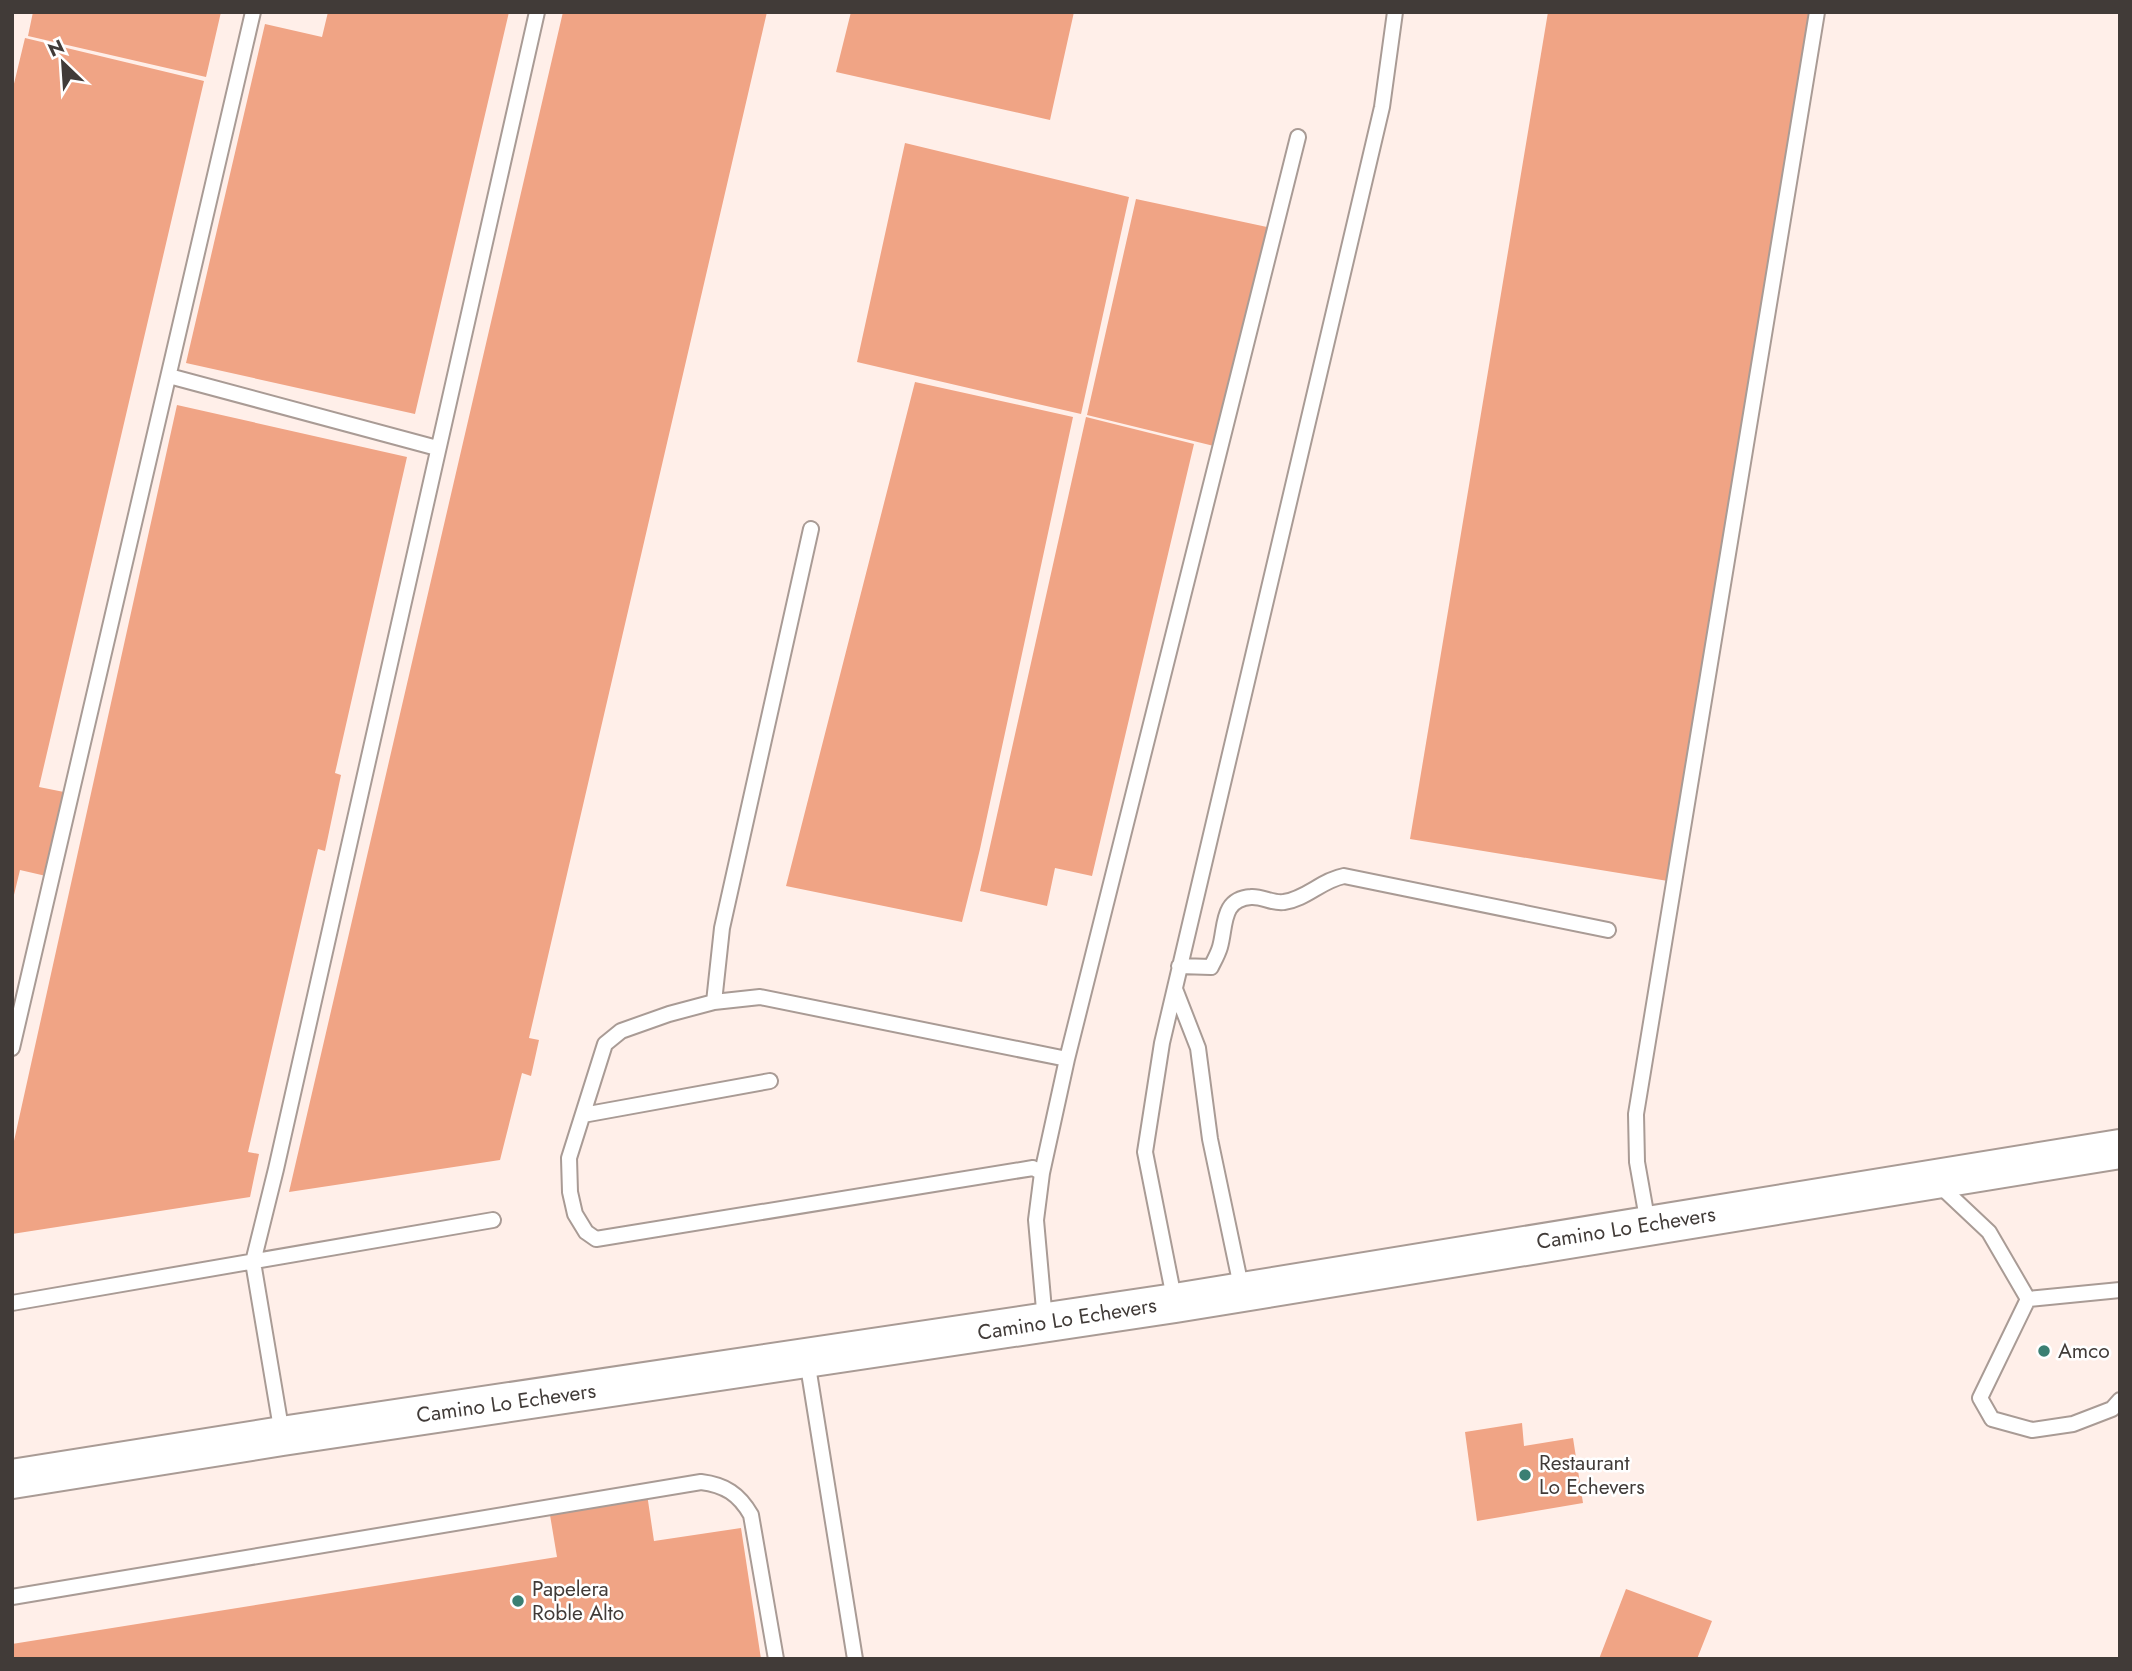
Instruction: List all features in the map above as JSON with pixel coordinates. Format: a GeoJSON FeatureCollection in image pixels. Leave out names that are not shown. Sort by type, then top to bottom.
{"type":"FeatureCollection","features":[{"type":"Feature","properties":{"kind":"main road","name":"Camino Lo Echevers"},"geometry":{"type":"LineString","coordinates":[[12,1479],[282,1436],[1175,1303],[2120,1149]]}},
{"type":"Feature","properties":{"kind":"lane"},"geometry":{"type":"LineString","coordinates":[[12,1048],[253,12]]}},
{"type":"Feature","properties":{"kind":"lane"},"geometry":{"type":"LineString","coordinates":[[282,1436],[253,1262],[537,12]]}},
{"type":"Feature","properties":{"kind":"lane"},"geometry":{"type":"LineString","coordinates":[[1175,1303],[1144,1152],[1162,1042],[1382,107],[1395,12]]}},
{"type":"Feature","properties":{"kind":"lane"},"geometry":{"type":"LineString","coordinates":[[1648,1224],[1637,1162],[1636,1114],[1817,12]]}},
{"type":"Feature","properties":{"kind":"lane"},"geometry":{"type":"LineString","coordinates":[[1045,1323],[1036,1220],[1042,1173],[1067,1059],[1298,137]]}},
{"type":"Feature","properties":{"kind":"lane"},"geometry":{"type":"LineString","coordinates":[[169,376],[438,448]]}},
{"type":"Feature","properties":{"kind":"lane"},"geometry":{"type":"LineString","coordinates":[[714,1002],[722,928],[811,529]]}},
{"type":"Feature","properties":{"kind":"lane"},"geometry":{"type":"LineString","coordinates":[[1180,966],[1211,967],[1220,947],[1226,910],[1238,900],[1253,896],[1282,902],[1305,894],[1330,879],[1344,876],[1608,930]]}},
{"type":"Feature","properties":{"kind":"lane"},"geometry":{"type":"LineString","coordinates":[[1175,989],[1198,1048],[1210,1139],[1242,1292]]}},
{"type":"Feature","properties":{"kind":"lane"},"geometry":{"type":"LineString","coordinates":[[1042,1173],[1033,1168],[596,1239],[586,1232],[575,1214],[570,1192],[569,1158],[605,1044],[621,1031],[714,1002],[760,997],[1067,1059]]}},
{"type":"Feature","properties":{"kind":"lane"},"geometry":{"type":"LineString","coordinates":[[583,1115],[770,1081]]}},
{"type":"Feature","properties":{"kind":"lane"},"geometry":{"type":"LineString","coordinates":[[1932,1178],[1989,1232],[2028,1299]]}},
{"type":"Feature","properties":{"kind":"lane"},"geometry":{"type":"LineString","coordinates":[[12,1303],[493,1220]]}},
{"type":"Feature","properties":{"kind":"lane"},"geometry":{"type":"LineString","coordinates":[[2028,1299],[2120,1290]]}},
{"type":"Feature","properties":{"kind":"lane"},"geometry":{"type":"LineString","coordinates":[[2028,1299],[1980,1398],[1993,1419],[2032,1430],[2073,1424],[2112,1409],[2120,1401]]}},
{"type":"Feature","properties":{"kind":"lane"},"geometry":{"type":"LineString","coordinates":[[807,1359],[855,1659]]}},
{"type":"Feature","properties":{"kind":"lane"},"geometry":{"type":"LineString","coordinates":[[12,1597],[701,1482],[724,1487],[734,1493],[751,1515],[776,1659]]}},
{"type":"Feature","properties":{"kind":"building"},"geometry":{"type":"Polygon","coordinates":[[[33,12],[221,12],[206,77],[28,36],[33,12]]]}},
{"type":"Feature","properties":{"kind":"building"},"geometry":{"type":"Polygon","coordinates":[[[328,12],[509,12],[415,414],[186,363],[265,24],[322,37],[328,12]]]}},
{"type":"Feature","properties":{"kind":"building"},"geometry":{"type":"Polygon","coordinates":[[[563,12],[767,12],[529,1038],[539,1040],[531,1076],[522,1073],[500,1160],[289,1192],[563,12]]]}},
{"type":"Feature","properties":{"kind":"building"},"geometry":{"type":"Polygon","coordinates":[[[851,12],[1074,12],[1050,120],[836,72],[851,12]]]}},
{"type":"Feature","properties":{"kind":"building"},"geometry":{"type":"Polygon","coordinates":[[[1548,12],[1813,12],[1668,881],[1410,839],[1548,12]]]}},
{"type":"Feature","properties":{"kind":"building"},"geometry":{"type":"Polygon","coordinates":[[[25,38],[204,81],[39,787],[64,792],[46,876],[20,870],[13,899],[12,92],[25,38]]]}},
{"type":"Feature","properties":{"kind":"building"},"geometry":{"type":"Polygon","coordinates":[[[905,143],[1129,197],[1081,414],[857,362],[905,143]]]}},
{"type":"Feature","properties":{"kind":"building"},"geometry":{"type":"Polygon","coordinates":[[[1136,199],[1267,227],[1218,447],[1087,415],[1136,199]]]}},
{"type":"Feature","properties":{"kind":"building"},"geometry":{"type":"Polygon","coordinates":[[[915,382],[1073,417],[962,922],[786,886],[915,382]]]}},
{"type":"Feature","properties":{"kind":"building"},"geometry":{"type":"Polygon","coordinates":[[[177,405],[407,457],[335,773],[341,775],[325,851],[318,849],[248,1152],[259,1154],[250,1197],[12,1234],[12,1150],[177,405]]]}},
{"type":"Feature","properties":{"kind":"building"},"geometry":{"type":"Polygon","coordinates":[[[1086,417],[1194,444],[1092,876],[1055,868],[1047,906],[980,891],[1086,417]]]}},
{"type":"Feature","properties":{"kind":"building","name":"Restaurant Lo Echevers"},"geometry":{"type":"Polygon","coordinates":[[[1522,1423],[1524,1446],[1573,1438],[1583,1503],[1477,1521],[1465,1432],[1522,1423]]]}},
{"type":"Feature","properties":{"kind":"building","name":"Papelera Roble Alto"},"geometry":{"type":"Polygon","coordinates":[[[647,1494],[654,1541],[741,1528],[761,1659],[12,1659],[12,1644],[557,1557],[549,1509],[647,1494]]]}},
{"type":"Feature","properties":{"kind":"building"},"geometry":{"type":"Polygon","coordinates":[[[1626,1589],[1712,1621],[1697,1659],[1599,1659],[1626,1589]]]}},
{"type":"Feature","properties":{"kind":"place","name":"Amco"},"geometry":{"type":"Point","coordinates":[2044,1351]}},
{"type":"Feature","properties":{"kind":"place","name":"Restaurant Lo Echevers"},"geometry":{"type":"Point","coordinates":[1525,1475]}},
{"type":"Feature","properties":{"kind":"place","name":"Papelera Roble Alto"},"geometry":{"type":"Point","coordinates":[518,1601]}}]}
